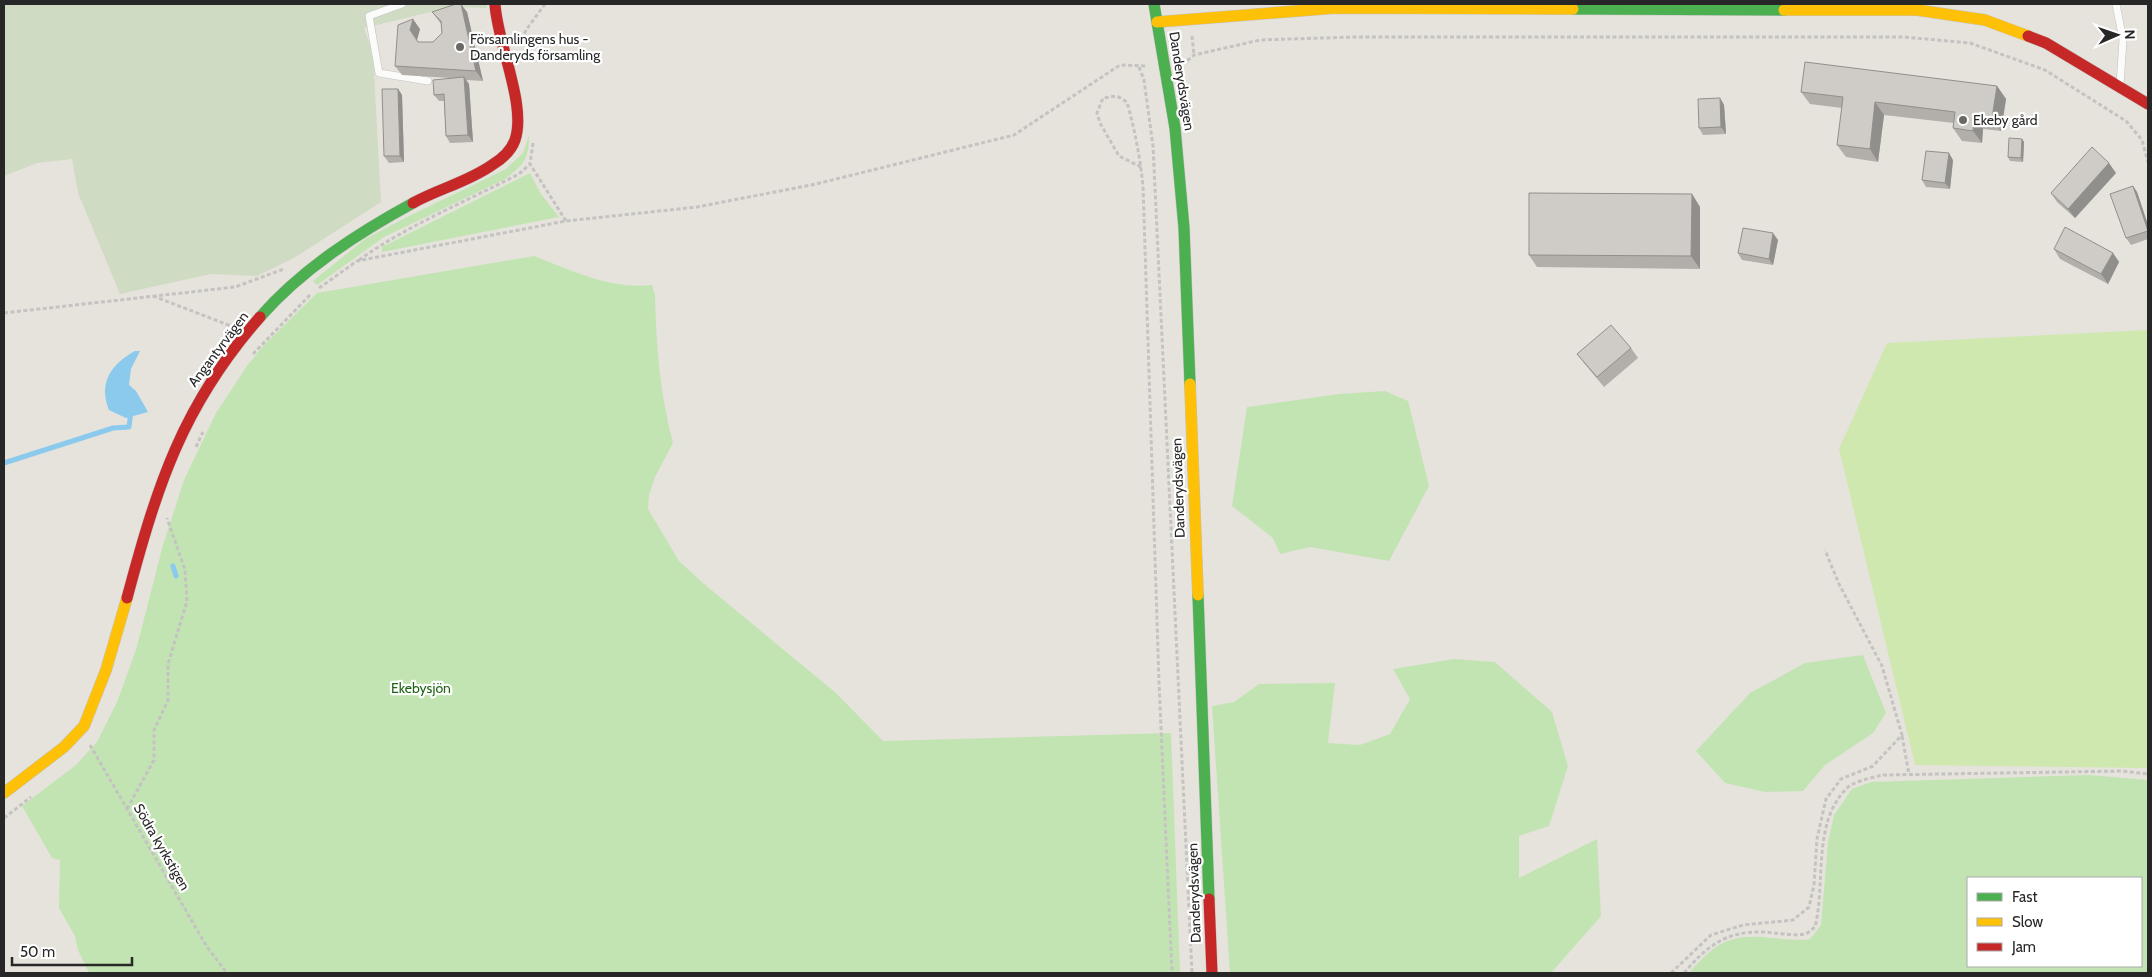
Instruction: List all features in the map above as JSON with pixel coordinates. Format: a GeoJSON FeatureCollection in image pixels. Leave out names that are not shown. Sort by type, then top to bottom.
{"type":"FeatureCollection","features":[{"type":"Feature","properties":{"kind":"street","name":"Angantyrvägen"},"geometry":{"type":"LineString","coordinates":[[4,793],[81,730],[91,710],[122,621],[145,531],[179,434],[206,387],[246,332],[304,277],[354,237],[421,199],[501,160],[514,145],[519,127],[518,112],[496,20],[495,4]]}},
{"type":"Feature","properties":{"kind":"street","name":"Danderydsvägen"},"geometry":{"type":"LineString","coordinates":[[1154,4],[1174,128],[1184,228],[1212,973]]}},
{"type":"Feature","properties":{"kind":"street"},"geometry":{"type":"LineString","coordinates":[[1157,22],[1335,8],[1917,10],[1985,20],[2046,43],[2120,85],[2148,104]]}},
{"type":"Feature","properties":{"kind":"lane"},"geometry":{"type":"LineString","coordinates":[[402,4],[369,16],[379,73],[428,81]]}},
{"type":"Feature","properties":{"kind":"lane"},"geometry":{"type":"LineString","coordinates":[[2116,4],[2123,40],[2120,85]]}},
{"type":"Feature","properties":{"kind":"path"},"geometry":{"type":"LineString","coordinates":[[1194,55],[1260,40],[1354,38],[1904,37],[1970,43],[2045,70],[2126,120],[2142,140],[2148,162]]}},
{"type":"Feature","properties":{"kind":"path"},"geometry":{"type":"LineString","coordinates":[[357,261],[566,221],[698,207],[816,184],[1014,135],[1120,65],[1139,67],[1144,80],[1153,146],[1192,973]]}},
{"type":"Feature","properties":{"kind":"path"},"geometry":{"type":"LineString","coordinates":[[1141,167],[1119,156],[1100,123],[1097,113],[1103,98],[1117,96],[1127,102],[1138,142],[1141,167],[1172,973]]}},
{"type":"Feature","properties":{"kind":"path"},"geometry":{"type":"LineString","coordinates":[[247,360],[315,291],[357,261],[415,226],[519,174],[530,164]]}},
{"type":"Feature","properties":{"kind":"path"},"geometry":{"type":"LineString","coordinates":[[4,313],[235,287],[285,269],[296,269],[304,277]]}},
{"type":"Feature","properties":{"kind":"path"},"geometry":{"type":"LineString","coordinates":[[152,296],[246,332]]}},
{"type":"Feature","properties":{"kind":"path"},"geometry":{"type":"LineString","coordinates":[[192,454],[205,427]]}},
{"type":"Feature","properties":{"kind":"path"},"geometry":{"type":"LineString","coordinates":[[164,527],[170,508]]}},
{"type":"Feature","properties":{"kind":"path"},"geometry":{"type":"LineString","coordinates":[[127,809],[154,760],[154,730],[168,700],[168,664],[187,601],[185,570],[167,518]]}},
{"type":"Feature","properties":{"kind":"path"},"geometry":{"type":"LineString","coordinates":[[1825,550],[1839,584],[1882,666],[1902,736],[1909,775]]}},
{"type":"Feature","properties":{"kind":"path","name":"Södra kyrkstigen"},"geometry":{"type":"LineString","coordinates":[[81,730],[207,946],[227,973]]}},
{"type":"Feature","properties":{"kind":"path"},"geometry":{"type":"LineString","coordinates":[[1671,973],[1711,935],[1743,925],[1793,920],[1809,907],[1814,886],[1817,839],[1826,799],[1841,779],[1874,766],[1902,736]]}},
{"type":"Feature","properties":{"kind":"path"},"geometry":{"type":"LineString","coordinates":[[83,751],[94,738]]}},
{"type":"Feature","properties":{"kind":"path"},"geometry":{"type":"LineString","coordinates":[[1684,973],[1714,943],[1729,936],[1745,932],[1796,935],[1811,932],[1815,927],[1818,916],[1825,839],[1831,810],[1847,787],[1882,775],[2122,770],[2148,774]]}},
{"type":"Feature","properties":{"kind":"path"},"geometry":{"type":"LineString","coordinates":[[4,818],[35,793]]}},
{"type":"Feature","properties":{"kind":"green space"},"geometry":{"type":"Polygon","coordinates":[[[4,4],[486,4],[487,8],[451,7],[364,28],[373,54],[381,202],[294,258],[257,276],[211,274],[120,294],[78,193],[72,159],[37,163],[4,176],[4,4]]]}},
{"type":"Feature","properties":{"kind":"green space"},"geometry":{"type":"Polygon","coordinates":[[[529,135],[528,150],[524,161],[505,179],[384,237],[317,285],[313,281],[365,239],[506,169],[523,153],[529,135]]]}},
{"type":"Feature","properties":{"kind":"green space"},"geometry":{"type":"Polygon","coordinates":[[[530,173],[541,194],[559,217],[382,252],[382,247],[530,173]]]}},
{"type":"Feature","properties":{"kind":"green space","name":"Ekebysjön"},"geometry":{"type":"Polygon","coordinates":[[[534,256],[606,282],[621,285],[652,285],[655,295],[656,332],[662,388],[673,443],[655,477],[649,495],[648,509],[679,561],[704,584],[836,693],[883,741],[1171,733],[1180,973],[89,973],[78,950],[75,936],[59,908],[60,860],[52,858],[22,806],[76,765],[97,742],[117,702],[136,650],[163,545],[184,480],[216,413],[247,366],[264,345],[317,293],[534,256]]]}},
{"type":"Feature","properties":{"kind":"green space"},"geometry":{"type":"Polygon","coordinates":[[[2148,330],[2148,768],[1915,765],[1839,449],[1887,343],[2148,330]]]}},
{"type":"Feature","properties":{"kind":"green space"},"geometry":{"type":"Polygon","coordinates":[[[1385,391],[1408,401],[1429,486],[1389,561],[1310,547],[1280,554],[1273,538],[1232,506],[1247,407],[1339,394],[1385,391]]]}},
{"type":"Feature","properties":{"kind":"green space"},"geometry":{"type":"Polygon","coordinates":[[[1863,655],[1886,713],[1873,733],[1825,765],[1803,791],[1765,792],[1725,783],[1696,751],[1750,693],[1805,663],[1863,655]]]}},
{"type":"Feature","properties":{"kind":"green space"},"geometry":{"type":"Polygon","coordinates":[[[1454,659],[1495,662],[1552,712],[1568,766],[1549,826],[1519,836],[1519,878],[1597,839],[1601,916],[1551,973],[1230,973],[1212,706],[1234,702],[1259,684],[1335,683],[1328,743],[1360,745],[1390,734],[1410,699],[1393,669],[1454,659]]]}},
{"type":"Feature","properties":{"kind":"green space"},"geometry":{"type":"Polygon","coordinates":[[[2089,775],[2148,780],[2148,973],[1689,973],[1716,947],[1734,939],[1757,937],[1796,940],[1810,939],[1821,925],[1828,842],[1834,815],[1852,789],[1871,782],[2089,775]]]}},
{"type":"Feature","properties":{"kind":"water"},"geometry":{"type":"Polygon","coordinates":[[[135,351],[140,351],[131,369],[129,385],[136,391],[148,412],[126,418],[109,410],[105,391],[106,383],[113,368],[135,351]]]}},
{"type":"Feature","properties":{"kind":"building","name":"Församlingens hus - Danderyds församling"},"geometry":{"type":"Polygon","coordinates":[[[461,4],[476,71],[395,66],[398,25],[413,19],[410,30],[418,42],[433,42],[442,33],[441,21],[432,12],[461,4]]]}},
{"type":"Feature","properties":{"kind":"building","name":"Ekeby gård"},"geometry":{"type":"Polygon","coordinates":[[[1805,62],[1997,86],[1992,118],[1974,116],[1973,131],[1953,128],[1955,112],[1875,102],[1870,149],[1837,145],[1843,97],[1801,92],[1805,62]]]}},
{"type":"Feature","properties":{"kind":"building"},"geometry":{"type":"Polygon","coordinates":[[[464,77],[468,135],[446,136],[444,94],[434,95],[433,80],[464,77]]]}},
{"type":"Feature","properties":{"kind":"building"},"geometry":{"type":"Polygon","coordinates":[[[382,89],[398,89],[400,156],[384,156],[382,89]]]}},
{"type":"Feature","properties":{"kind":"building"},"geometry":{"type":"Polygon","coordinates":[[[1720,98],[1721,127],[1699,128],[1698,99],[1720,98]]]}},
{"type":"Feature","properties":{"kind":"building"},"geometry":{"type":"Polygon","coordinates":[[[2009,138],[2022,139],[2021,158],[2008,157],[2009,138]]]}},
{"type":"Feature","properties":{"kind":"building"},"geometry":{"type":"Polygon","coordinates":[[[2092,147],[2109,163],[2068,209],[2051,193],[2092,147]]]}},
{"type":"Feature","properties":{"kind":"building"},"geometry":{"type":"Polygon","coordinates":[[[1926,151],[1949,153],[1945,183],[1922,180],[1926,151]]]}},
{"type":"Feature","properties":{"kind":"building"},"geometry":{"type":"Polygon","coordinates":[[[2133,186],[2148,231],[2126,238],[2110,194],[2133,186]]]}},
{"type":"Feature","properties":{"kind":"building"},"geometry":{"type":"Polygon","coordinates":[[[1529,193],[1692,194],[1691,256],[1529,255],[1529,193]]]}},
{"type":"Feature","properties":{"kind":"building"},"geometry":{"type":"Polygon","coordinates":[[[2065,227],[2113,253],[2101,274],[2054,249],[2065,227]]]}},
{"type":"Feature","properties":{"kind":"building"},"geometry":{"type":"Polygon","coordinates":[[[1743,228],[1773,233],[1769,259],[1738,253],[1743,228]]]}},
{"type":"Feature","properties":{"kind":"building"},"geometry":{"type":"Polygon","coordinates":[[[1611,325],[1631,348],[1597,377],[1577,354],[1611,325]]]}},
{"type":"Feature","properties":{"kind":"waterway"},"geometry":{"type":"LineString","coordinates":[[4,463],[113,428],[129,427],[131,411]]}},
{"type":"Feature","properties":{"kind":"waterway"},"geometry":{"type":"LineString","coordinates":[[173,566],[176,576]]}},
{"type":"Feature","properties":{"kind":"traffic: fast"},"geometry":{"type":"LineString","coordinates":[[1154,4],[1175,128],[1184,228],[1190,384]]}},
{"type":"Feature","properties":{"kind":"traffic: fast"},"geometry":{"type":"LineString","coordinates":[[1573,9],[1784,10]]}},
{"type":"Feature","properties":{"kind":"traffic: fast"},"geometry":{"type":"LineString","coordinates":[[260,317],[294,283],[332,253],[413,203]]}},
{"type":"Feature","properties":{"kind":"traffic: fast"},"geometry":{"type":"LineString","coordinates":[[1198,595],[1209,899]]}},
{"type":"Feature","properties":{"kind":"traffic: slow"},"geometry":{"type":"LineString","coordinates":[[1157,22],[1335,8],[1573,9]]}},
{"type":"Feature","properties":{"kind":"traffic: slow"},"geometry":{"type":"LineString","coordinates":[[1784,10],[1917,10],[1985,20],[2028,36]]}},
{"type":"Feature","properties":{"kind":"traffic: slow"},"geometry":{"type":"LineString","coordinates":[[1190,384],[1198,595]]}},
{"type":"Feature","properties":{"kind":"traffic: slow"},"geometry":{"type":"LineString","coordinates":[[4,793],[64,747],[84,726],[106,670],[127,598]]}},
{"type":"Feature","properties":{"kind":"traffic: jam"},"geometry":{"type":"LineString","coordinates":[[413,203],[483,171],[506,154],[515,140],[518,126],[517,109],[495,4]]}},
{"type":"Feature","properties":{"kind":"traffic: jam"},"geometry":{"type":"LineString","coordinates":[[2028,36],[2046,43],[2148,104]]}},
{"type":"Feature","properties":{"kind":"traffic: jam"},"geometry":{"type":"LineString","coordinates":[[127,598],[149,519],[175,449],[211,383],[233,350],[260,317]]}},
{"type":"Feature","properties":{"kind":"traffic: jam"},"geometry":{"type":"LineString","coordinates":[[1209,899],[1212,973]]}},
{"type":"Feature","properties":{"kind":"place","name":"Församlingens hus - Danderyds församling"},"geometry":{"type":"Point","coordinates":[460,47]}},
{"type":"Feature","properties":{"kind":"place","name":"Ekeby gård"},"geometry":{"type":"Point","coordinates":[1963,120]}}]}
